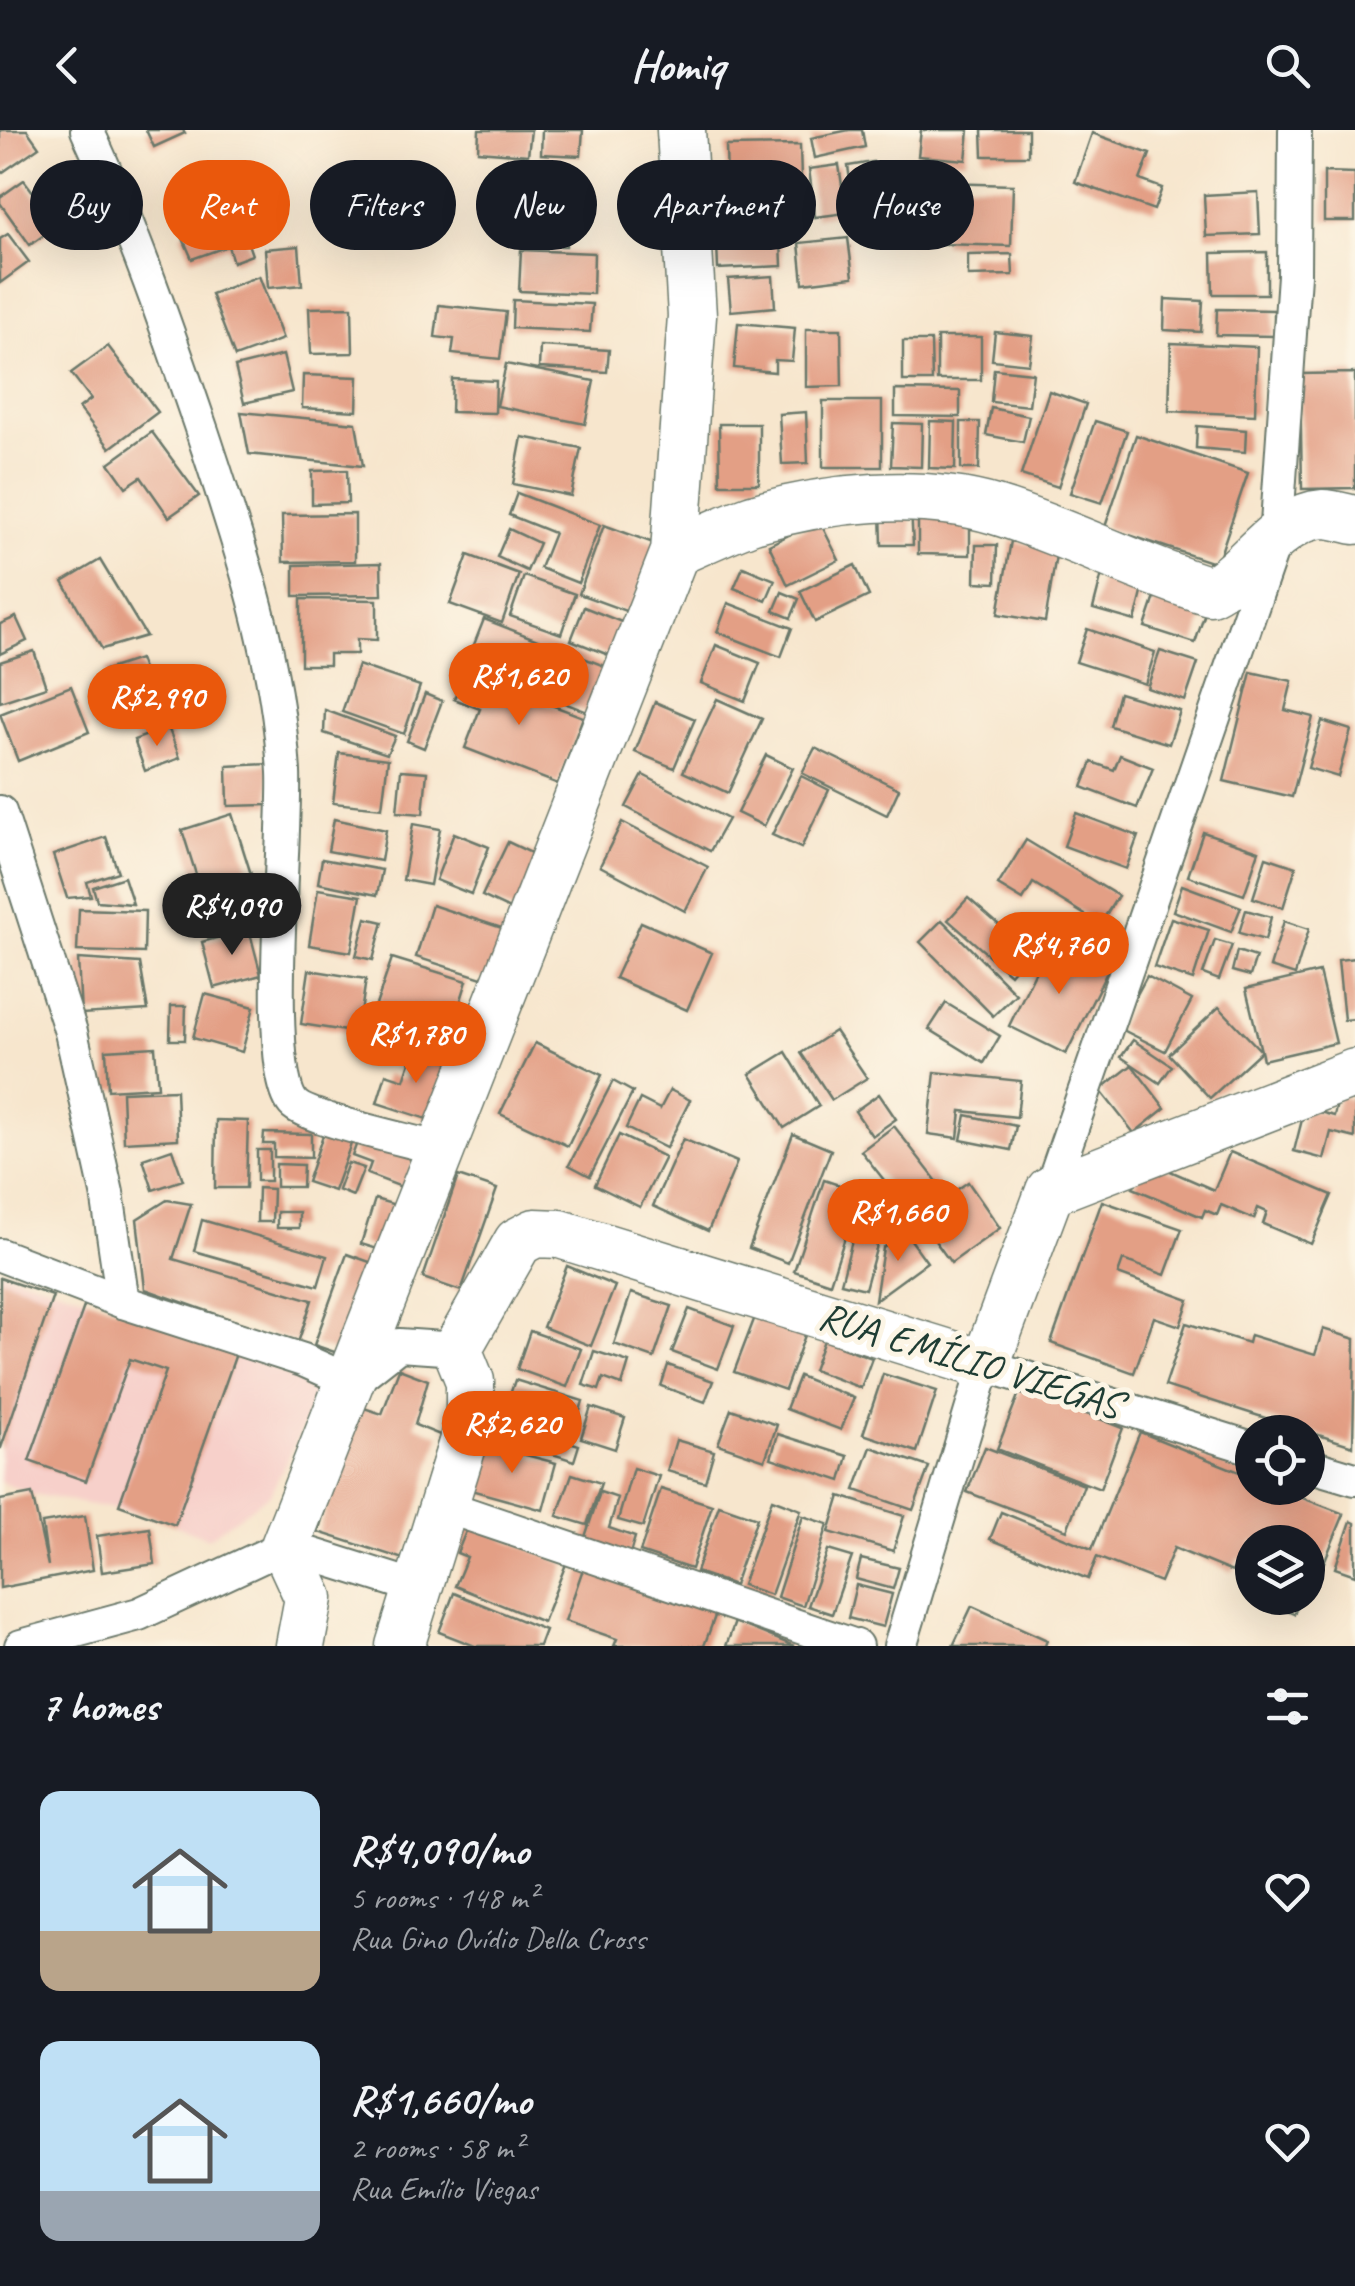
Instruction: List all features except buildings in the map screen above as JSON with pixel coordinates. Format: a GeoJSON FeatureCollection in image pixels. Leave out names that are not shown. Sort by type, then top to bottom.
{"type":"FeatureCollection","features":[{"type":"Feature","properties":{"kind":"street"},"geometry":{"type":"LineString","coordinates":[[87,130],[155,291],[252,582],[269,654],[284,774],[278,980],[286,1088],[294,1105],[315,1116],[444,1150]]}},
{"type":"Feature","properties":{"kind":"street"},"geometry":{"type":"LineString","coordinates":[[300,1646],[308,1598],[284,1546],[444,1150],[676,552],[692,316],[681,130]]}},
{"type":"Feature","properties":{"kind":"street"},"geometry":{"type":"LineString","coordinates":[[900,1646],[984,1364],[1050,1191],[1276,538],[1294,275],[1295,130]]}},
{"type":"Feature","properties":{"kind":"street"},"geometry":{"type":"LineString","coordinates":[[676,552],[752,520],[794,510],[867,500],[935,500],[996,511],[1210,592],[1228,582],[1290,526],[1322,514],[1355,520]]}},
{"type":"Feature","properties":{"kind":"street"},"geometry":{"type":"LineString","coordinates":[[0,812],[71,1032],[107,1192],[123,1302]]}},
{"type":"Feature","properties":{"kind":"street"},"geometry":{"type":"LineString","coordinates":[[1050,1191],[1355,1073]]}},
{"type":"Feature","properties":{"kind":"street","name":"RUA EMÍLIO VIEGAS"},"geometry":{"type":"LineString","coordinates":[[457,1349],[518,1242],[535,1233],[548,1234],[1235,1443]]}},
{"type":"Feature","properties":{"kind":"street"},"geometry":{"type":"LineString","coordinates":[[0,1255],[123,1302],[303,1360],[352,1382]]}},
{"type":"Feature","properties":{"kind":"street"},"geometry":{"type":"LineString","coordinates":[[352,1382],[399,1345],[457,1349],[470,1381],[470,1420],[400,1646]]}},
{"type":"Feature","properties":{"kind":"street"},"geometry":{"type":"LineString","coordinates":[[1325,1469],[1355,1479]]}},
{"type":"Feature","properties":{"kind":"street"},"geometry":{"type":"LineString","coordinates":[[444,1506],[856,1646]]}},
{"type":"Feature","properties":{"kind":"street"},"geometry":{"type":"LineString","coordinates":[[22,1646],[139,1614],[284,1546],[420,1588]]}},
{"type":"Feature","properties":{"kind":"shaded area"},"geometry":{"type":"Polygon","coordinates":[[[0,1271],[80,1295],[323,1387],[270,1494],[208,1538],[148,1515],[32,1494],[0,1482],[0,1271]]]}}]}
